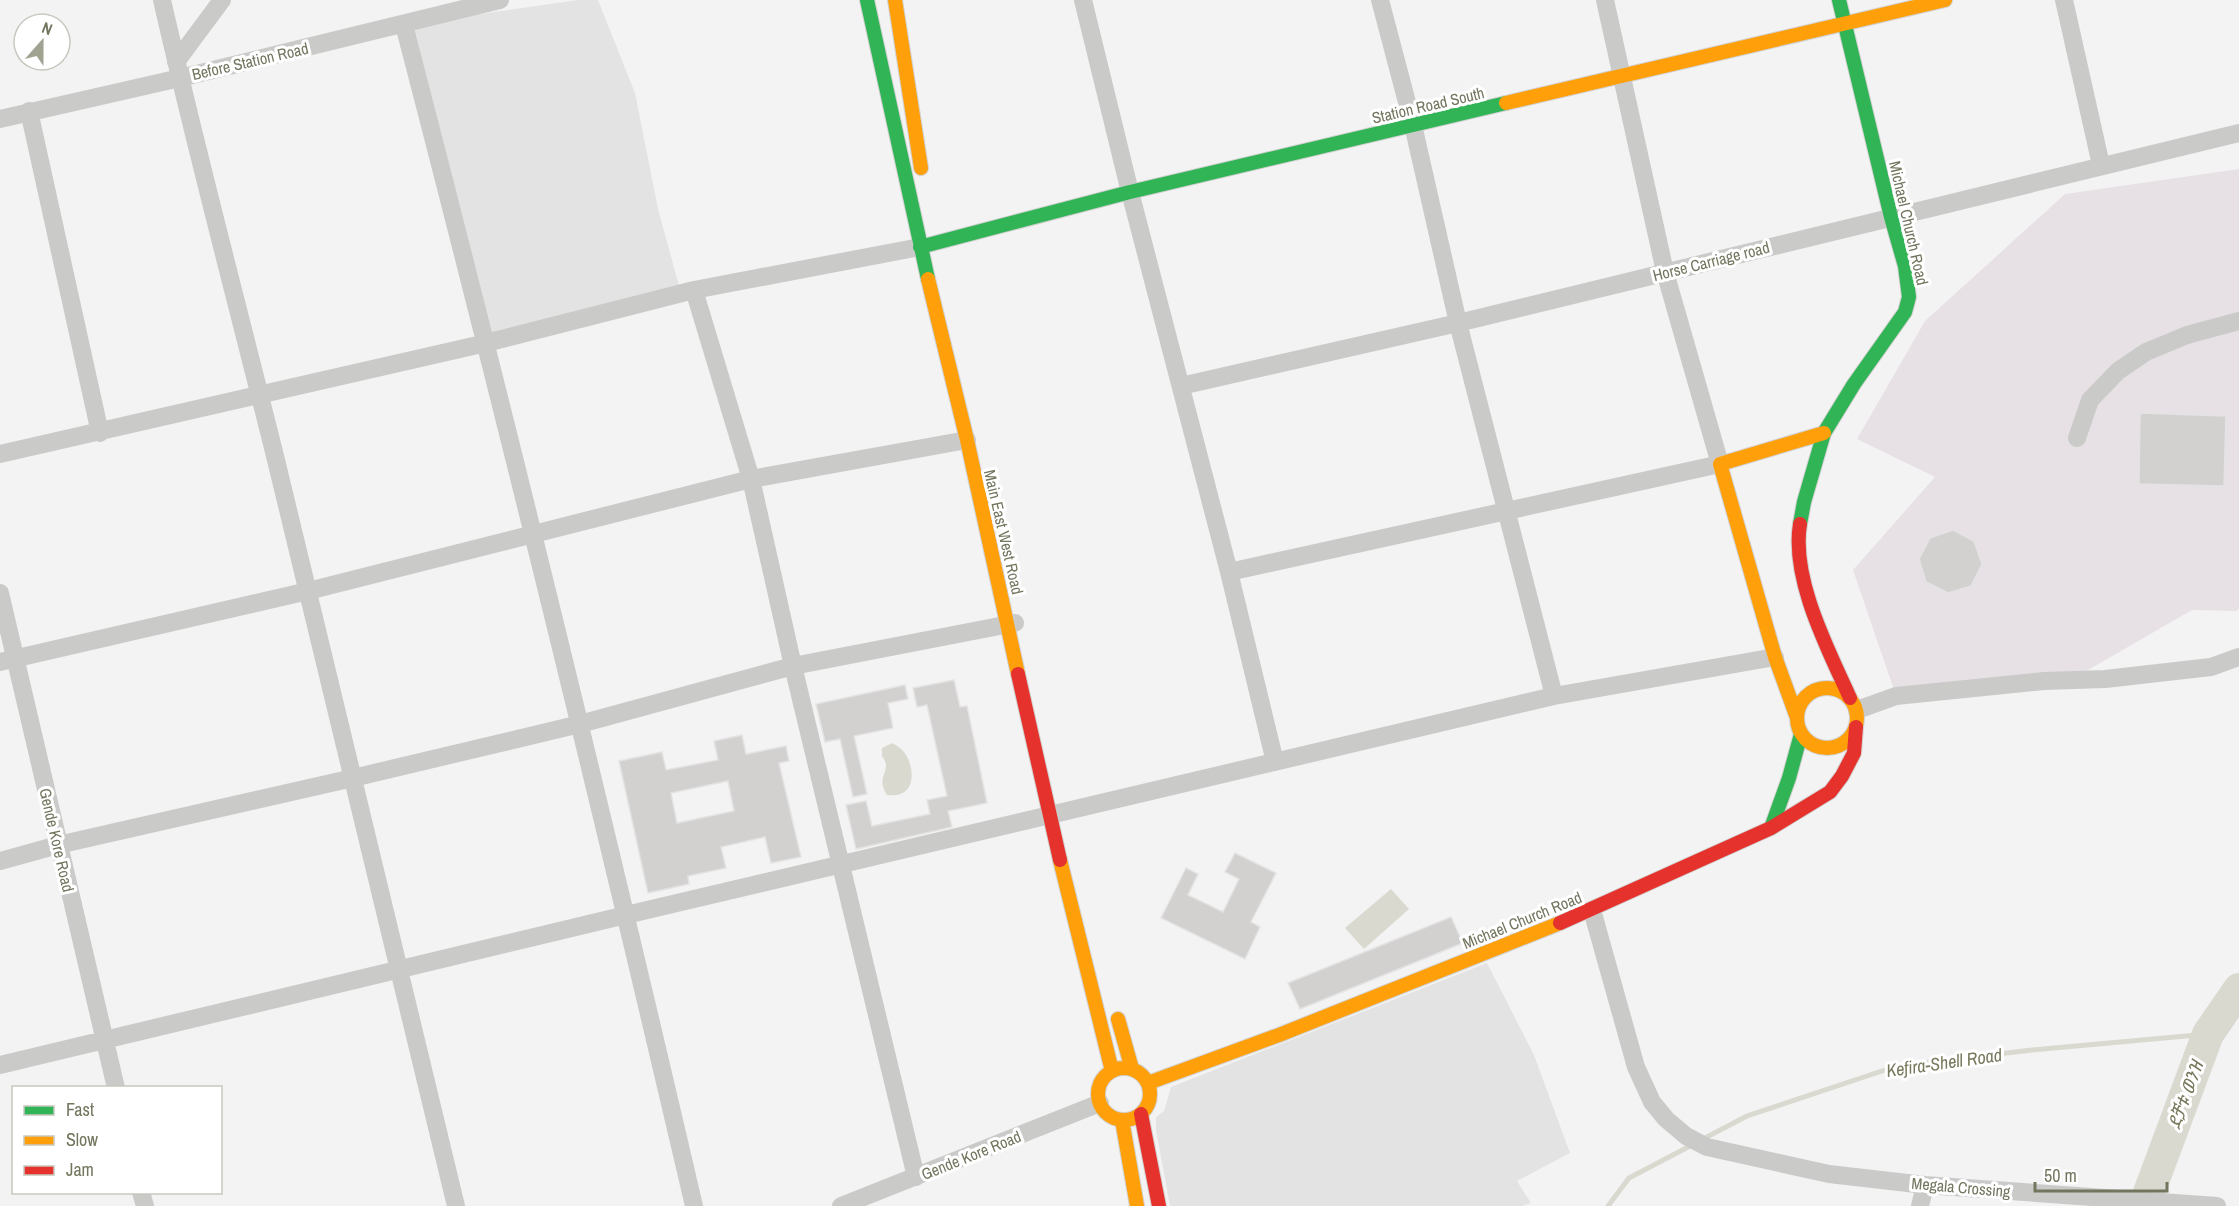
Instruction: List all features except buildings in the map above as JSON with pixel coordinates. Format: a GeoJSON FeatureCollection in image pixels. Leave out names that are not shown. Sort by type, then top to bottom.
{"type":"FeatureCollection","features":[{"type":"Feature","properties":{"kind":"main road","name":"Main East West Road"},"geometry":{"type":"LineString","coordinates":[[867,0],[1014,623],[1112,1071]]}},
{"type":"Feature","properties":{"kind":"main road"},"geometry":{"type":"LineString","coordinates":[[896,0],[924,186]]}},
{"type":"Feature","properties":{"kind":"main road","name":"Michael Church Road"},"geometry":{"type":"LineString","coordinates":[[1148,1083],[1279,1035],[1592,910],[1771,828],[1830,792],[1842,776],[1854,753],[1854,712],[1821,632],[1802,572],[1798,537],[1804,502],[1824,434],[1854,384],[1905,312],[1909,297],[1905,266],[1839,0]]}},
{"type":"Feature","properties":{"kind":"main road","name":"Station Road South"},"geometry":{"type":"LineString","coordinates":[[926,246],[1130,192],[1945,0]]}},
{"type":"Feature","properties":{"kind":"main road","name":"Main East West Road"},"geometry":{"type":"LineString","coordinates":[[927,209],[926,246],[967,440],[1014,623]]}},
{"type":"Feature","properties":{"kind":"main road"},"geometry":{"type":"LineString","coordinates":[[1796,715],[1803,699],[1809,693],[1819,688],[1838,689],[1854,712],[1851,737],[1843,744],[1820,748],[1800,734],[1796,715],[1775,657],[1720,464],[1824,434]]}},
{"type":"Feature","properties":{"kind":"main road"},"geometry":{"type":"LineString","coordinates":[[1771,828],[1789,778],[1800,734]]}},
{"type":"Feature","properties":{"kind":"main road","name":"Main East West Road"},"geometry":{"type":"LineString","coordinates":[[1055,814],[1076,868]]}},
{"type":"Feature","properties":{"kind":"main road"},"geometry":{"type":"LineString","coordinates":[[1114,1002],[1132,1069]]}},
{"type":"Feature","properties":{"kind":"main road"},"geometry":{"type":"LineString","coordinates":[[1118,1068],[1132,1069],[1144,1077],[1148,1083],[1150,1100],[1141,1114],[1122,1120],[1109,1115],[1100,1103],[1098,1088],[1101,1081],[1112,1071],[1118,1068]]}},
{"type":"Feature","properties":{"kind":"main road"},"geometry":{"type":"LineString","coordinates":[[1141,1114],[1155,1206]]}},
{"type":"Feature","properties":{"kind":"main road"},"geometry":{"type":"LineString","coordinates":[[1122,1120],[1137,1206]]}},
{"type":"Feature","properties":{"kind":"street"},"geometry":{"type":"LineString","coordinates":[[162,0],[354,778],[397,971],[456,1206]]}},
{"type":"Feature","properties":{"kind":"street"},"geometry":{"type":"LineString","coordinates":[[178,70],[222,0]]}},
{"type":"Feature","properties":{"kind":"street"},"geometry":{"type":"LineString","coordinates":[[1083,0],[1130,192],[1229,572],[1275,762]]}},
{"type":"Feature","properties":{"kind":"street"},"geometry":{"type":"LineString","coordinates":[[1380,0],[1413,125],[1458,323],[1554,696]]}},
{"type":"Feature","properties":{"kind":"street"},"geometry":{"type":"LineString","coordinates":[[1229,572],[1720,464],[1665,272],[1605,0]]}},
{"type":"Feature","properties":{"kind":"street"},"geometry":{"type":"LineString","coordinates":[[2064,0],[2101,165]]}},
{"type":"Feature","properties":{"kind":"street","name":"Before Station Road"},"geometry":{"type":"LineString","coordinates":[[0,119],[178,70],[404,25],[492,1]]}},
{"type":"Feature","properties":{"kind":"street"},"geometry":{"type":"LineString","coordinates":[[404,25],[534,534],[694,1206]]}},
{"type":"Feature","properties":{"kind":"street"},"geometry":{"type":"LineString","coordinates":[[29,111],[100,433]]}},
{"type":"Feature","properties":{"kind":"street","name":"Horse Carriage road"},"geometry":{"type":"LineString","coordinates":[[1181,386],[1458,323],[2239,133]]}},
{"type":"Feature","properties":{"kind":"street"},"geometry":{"type":"LineString","coordinates":[[0,454],[487,343],[694,290],[926,246]]}},
{"type":"Feature","properties":{"kind":"street"},"geometry":{"type":"LineString","coordinates":[[694,290],[751,479],[793,666],[916,1177]]}},
{"type":"Feature","properties":{"kind":"street"},"geometry":{"type":"LineString","coordinates":[[2077,438],[2090,400],[2118,371],[2146,351],[2187,335],[2239,321]]}},
{"type":"Feature","properties":{"kind":"street"},"geometry":{"type":"LineString","coordinates":[[8,660],[308,591],[751,479],[967,440]]}},
{"type":"Feature","properties":{"kind":"street","name":"Gende Kore Road"},"geometry":{"type":"LineString","coordinates":[[0,593],[8,660],[58,845],[116,1086]]}},
{"type":"Feature","properties":{"kind":"street"},"geometry":{"type":"LineString","coordinates":[[0,861],[58,845],[354,778],[580,723],[793,666],[1014,623]]}},
{"type":"Feature","properties":{"kind":"street"},"geometry":{"type":"LineString","coordinates":[[0,1065],[1554,696],[1775,657]]}},
{"type":"Feature","properties":{"kind":"street"},"geometry":{"type":"LineString","coordinates":[[1854,712],[1896,696],[2044,681],[2105,680],[2211,667],[2239,657]]}},
{"type":"Feature","properties":{"kind":"street","name":"Megala Crossing"},"geometry":{"type":"LineString","coordinates":[[1592,910],[1636,1067],[1652,1102],[1666,1119],[1686,1136],[1707,1147],[1829,1174],[1925,1185],[2217,1206]]}},
{"type":"Feature","properties":{"kind":"street","name":"Gende Kore Road"},"geometry":{"type":"LineString","coordinates":[[841,1206],[1100,1103]]}},
{"type":"Feature","properties":{"kind":"street"},"geometry":{"type":"LineString","coordinates":[[1920,1206],[1925,1185]]}},
{"type":"Feature","properties":{"kind":"shaded area"},"geometry":{"type":"Polygon","coordinates":[[[578,0],[598,0],[635,93],[658,209],[681,293],[482,344],[404,25],[578,0]]]}},
{"type":"Feature","properties":{"kind":"shaded area"},"geometry":{"type":"Polygon","coordinates":[[[2239,169],[2239,609],[2236,611],[2192,610],[2069,681],[1896,696],[1853,570],[1935,477],[1857,439],[1925,321],[2065,194],[2239,169]]]}},
{"type":"Feature","properties":{"kind":"shaded area"},"geometry":{"type":"Polygon","coordinates":[[[892,743],[904,752],[912,775],[908,788],[903,792],[887,795],[882,783],[886,766],[882,748],[892,743]]]}},
{"type":"Feature","properties":{"kind":"shaded area"},"geometry":{"type":"Polygon","coordinates":[[[1391,889],[1409,909],[1364,949],[1345,928],[1391,889]]]}},
{"type":"Feature","properties":{"kind":"shaded area"},"geometry":{"type":"Polygon","coordinates":[[[1487,963],[1534,1055],[1570,1153],[1517,1181],[1531,1203],[1522,1206],[1170,1206],[1156,1130],[1156,1117],[1164,1111],[1171,1087],[1487,963]]]}},
{"type":"Feature","properties":{"kind":"waterway","name":"ደቻቱ ወንዝ"},"geometry":{"type":"LineString","coordinates":[[2144,1206],[2208,1034],[2239,989]]}},
{"type":"Feature","properties":{"kind":"waterway","name":"Kefira-Shell Road"},"geometry":{"type":"LineString","coordinates":[[1703,1139],[1747,1116],[1897,1066],[2032,1050],[2208,1034]]}},
{"type":"Feature","properties":{"kind":"waterway","name":"Kefira-Shell Road"},"geometry":{"type":"LineString","coordinates":[[1608,1206],[1629,1178],[1692,1145]]}},
{"type":"Feature","properties":{"kind":"traffic: fast"},"geometry":{"type":"LineString","coordinates":[[867,0],[928,279]]}},
{"type":"Feature","properties":{"kind":"traffic: fast"},"geometry":{"type":"LineString","coordinates":[[1800,524],[1824,433],[1854,384],[1905,312],[1909,297],[1905,266],[1839,0]]}},
{"type":"Feature","properties":{"kind":"traffic: fast"},"geometry":{"type":"LineString","coordinates":[[920,247],[1130,192],[1506,103]]}},
{"type":"Feature","properties":{"kind":"traffic: fast"},"geometry":{"type":"LineString","coordinates":[[1771,828],[1789,778],[1801,734]]}},
{"type":"Feature","properties":{"kind":"traffic: slow"},"geometry":{"type":"LineString","coordinates":[[895,0],[921,168]]}},
{"type":"Feature","properties":{"kind":"traffic: slow"},"geometry":{"type":"LineString","coordinates":[[1506,103],[1945,0]]}},
{"type":"Feature","properties":{"kind":"traffic: slow"},"geometry":{"type":"LineString","coordinates":[[928,279],[967,440],[1018,674]]}},
{"type":"Feature","properties":{"kind":"traffic: slow"},"geometry":{"type":"LineString","coordinates":[[1796,715],[1775,657],[1720,464],[1824,433]]}},
{"type":"Feature","properties":{"kind":"traffic: slow"},"geometry":{"type":"LineString","coordinates":[[1821,688],[1833,688],[1844,693],[1852,701],[1857,718],[1855,730],[1844,743],[1833,748],[1821,748],[1810,743],[1802,735],[1797,724],[1797,712],[1802,701],[1810,693],[1821,688]]}},
{"type":"Feature","properties":{"kind":"traffic: slow"},"geometry":{"type":"LineString","coordinates":[[1060,860],[1112,1071]]}},
{"type":"Feature","properties":{"kind":"traffic: slow"},"geometry":{"type":"LineString","coordinates":[[1148,1083],[1279,1035],[1560,923]]}},
{"type":"Feature","properties":{"kind":"traffic: slow"},"geometry":{"type":"LineString","coordinates":[[1118,1019],[1132,1069]]}},
{"type":"Feature","properties":{"kind":"traffic: slow"},"geometry":{"type":"LineString","coordinates":[[1124,1068],[1138,1072],[1146,1080],[1150,1094],[1146,1108],[1138,1116],[1124,1120],[1110,1116],[1102,1108],[1098,1094],[1102,1080],[1110,1072],[1124,1068]]}},
{"type":"Feature","properties":{"kind":"traffic: slow"},"geometry":{"type":"LineString","coordinates":[[1122,1120],[1137,1206]]}},
{"type":"Feature","properties":{"kind":"traffic: jam"},"geometry":{"type":"LineString","coordinates":[[1800,524],[1801,568],[1806,590],[1822,636],[1850,698]]}},
{"type":"Feature","properties":{"kind":"traffic: jam"},"geometry":{"type":"LineString","coordinates":[[1018,674],[1060,860]]}},
{"type":"Feature","properties":{"kind":"traffic: jam"},"geometry":{"type":"LineString","coordinates":[[1560,923],[1771,828],[1830,792],[1842,776],[1854,753],[1856,727]]}},
{"type":"Feature","properties":{"kind":"traffic: jam"},"geometry":{"type":"LineString","coordinates":[[1141,1114],[1159,1206]]}}]}
